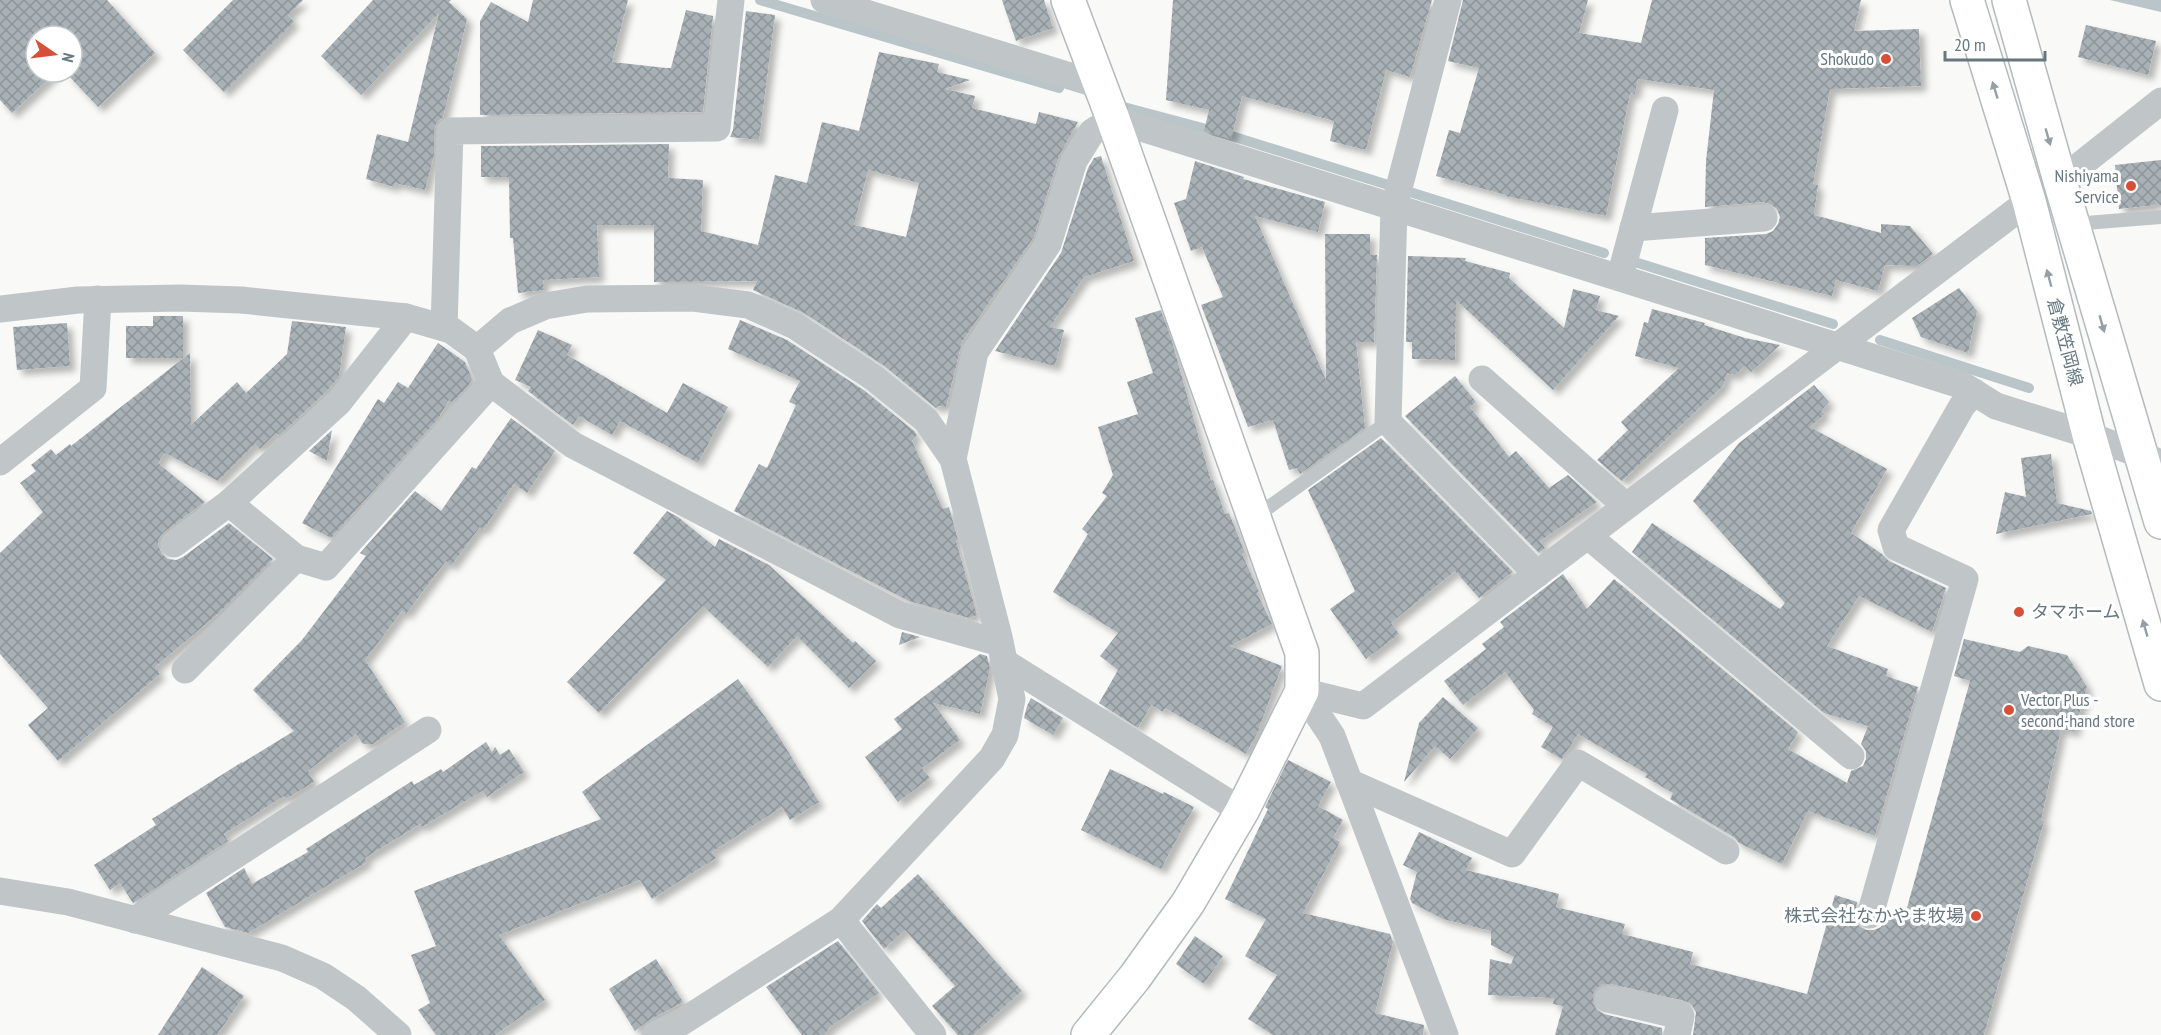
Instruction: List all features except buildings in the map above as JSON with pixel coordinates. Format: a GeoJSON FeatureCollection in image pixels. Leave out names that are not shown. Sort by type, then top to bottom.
{"type":"FeatureCollection","features":[{"type":"Feature","properties":{"kind":"main road"},"geometry":{"type":"LineString","coordinates":[[1068,0],[1113,119],[1302,653],[1302,691],[1242,811],[1188,903],[1136,977],[1088,1035]]}},
{"type":"Feature","properties":{"kind":"main road","name":"倉敷笠岡線"},"geometry":{"type":"LineString","coordinates":[[1967,0],[2029,201],[2089,435],[2161,684]]}},
{"type":"Feature","properties":{"kind":"main road"},"geometry":{"type":"LineString","coordinates":[[2009,0],[2073,224],[2151,459],[2161,522]]}},
{"type":"Feature","properties":{"kind":"street"},"geometry":{"type":"LineString","coordinates":[[444,328],[450,131],[717,128],[731,0]]}},
{"type":"Feature","properties":{"kind":"street"},"geometry":{"type":"LineString","coordinates":[[824,0],[1099,85]]}},
{"type":"Feature","properties":{"kind":"street"},"geometry":{"type":"LineString","coordinates":[[1448,0],[1394,207],[1388,422],[1537,574]]}},
{"type":"Feature","properties":{"kind":"street"},"geometry":{"type":"LineString","coordinates":[[2060,181],[2161,101]]}},
{"type":"Feature","properties":{"kind":"street"},"geometry":{"type":"LineString","coordinates":[[1620,277],[1665,110]]}},
{"type":"Feature","properties":{"kind":"street"},"geometry":{"type":"LineString","coordinates":[[953,459],[975,352],[1048,244],[1074,161],[1092,132],[1113,119],[1839,345],[1964,386],[1996,406],[2089,435],[2151,459]]}},
{"type":"Feature","properties":{"kind":"street"},"geometry":{"type":"LineString","coordinates":[[1302,691],[1364,706],[2029,201]]}},
{"type":"Feature","properties":{"kind":"street"},"geometry":{"type":"LineString","coordinates":[[1633,228],[1764,218]]}},
{"type":"Feature","properties":{"kind":"street"},"geometry":{"type":"LineString","coordinates":[[477,349],[510,321],[545,306],[587,299],[693,298],[748,305],[795,326],[874,378],[926,420],[953,459],[1012,699],[1005,735],[992,758],[841,920],[682,1022],[655,1035]]}},
{"type":"Feature","properties":{"kind":"street"},"geometry":{"type":"LineString","coordinates":[[0,309],[98,299],[241,300],[406,316],[451,330],[477,349],[491,383],[573,445],[900,615],[1002,652],[1242,811]]}},
{"type":"Feature","properties":{"kind":"street"},"geometry":{"type":"LineString","coordinates":[[0,462],[93,388],[98,299]]}},
{"type":"Feature","properties":{"kind":"street"},"geometry":{"type":"LineString","coordinates":[[174,544],[229,503],[339,402],[406,316]]}},
{"type":"Feature","properties":{"kind":"street"},"geometry":{"type":"LineString","coordinates":[[1482,380],[1626,506]]}},
{"type":"Feature","properties":{"kind":"street"},"geometry":{"type":"LineString","coordinates":[[229,503],[296,558],[326,567],[491,383]]}},
{"type":"Feature","properties":{"kind":"street"},"geometry":{"type":"LineString","coordinates":[[1870,915],[1965,579],[1896,547],[1891,530],[1962,406],[1974,392]]}},
{"type":"Feature","properties":{"kind":"street"},"geometry":{"type":"LineString","coordinates":[[1588,536],[1851,756]]}},
{"type":"Feature","properties":{"kind":"street"},"geometry":{"type":"LineString","coordinates":[[185,670],[296,558]]}},
{"type":"Feature","properties":{"kind":"street"},"geometry":{"type":"LineString","coordinates":[[1302,691],[1332,736],[1445,1035]]}},
{"type":"Feature","properties":{"kind":"street"},"geometry":{"type":"LineString","coordinates":[[135,920],[428,730]]}},
{"type":"Feature","properties":{"kind":"street"},"geometry":{"type":"LineString","coordinates":[[1349,782],[1512,854],[1578,763],[1726,851]]}},
{"type":"Feature","properties":{"kind":"street"},"geometry":{"type":"LineString","coordinates":[[0,891],[68,903],[282,958],[323,976],[356,998],[398,1035]]}},
{"type":"Feature","properties":{"kind":"street"},"geometry":{"type":"LineString","coordinates":[[841,920],[933,1035]]}},
{"type":"Feature","properties":{"kind":"street"},"geometry":{"type":"LineString","coordinates":[[1608,999],[1681,1016],[1677,1035]]}},
{"type":"Feature","properties":{"kind":"lane"},"geometry":{"type":"LineString","coordinates":[[2073,224],[2161,217]]}},
{"type":"Feature","properties":{"kind":"lane"},"geometry":{"type":"LineString","coordinates":[[1254,518],[1388,422]]}},
{"type":"Feature","properties":{"kind":"shaded area"},"geometry":{"type":"Polygon","coordinates":[[[2110,0],[2161,0],[2161,12],[2110,0]]]}},
{"type":"Feature","properties":{"kind":"waterway"},"geometry":{"type":"LineString","coordinates":[[760,0],[1059,88]]}},
{"type":"Feature","properties":{"kind":"waterway"},"geometry":{"type":"LineString","coordinates":[[1120,106],[1225,134],[1385,184]]}},
{"type":"Feature","properties":{"kind":"waterway"},"geometry":{"type":"LineString","coordinates":[[1413,193],[1604,253]]}},
{"type":"Feature","properties":{"kind":"waterway"},"geometry":{"type":"LineString","coordinates":[[1638,263],[1833,324]]}},
{"type":"Feature","properties":{"kind":"waterway"},"geometry":{"type":"LineString","coordinates":[[1880,340],[2029,388]]}},
{"type":"Feature","properties":{"kind":"place","name":"Shokudo"},"geometry":{"type":"Point","coordinates":[1886,59]}},
{"type":"Feature","properties":{"kind":"place","name":"Nishiyama Service"},"geometry":{"type":"Point","coordinates":[2131,186]}},
{"type":"Feature","properties":{"kind":"place","name":"タマホーム"},"geometry":{"type":"Point","coordinates":[2019,612]}},
{"type":"Feature","properties":{"kind":"place","name":"Vector Plus - second-hand store"},"geometry":{"type":"Point","coordinates":[2009,710]}},
{"type":"Feature","properties":{"kind":"place","name":"株式会社なかやま牧場"},"geometry":{"type":"Point","coordinates":[1976,916]}}]}
